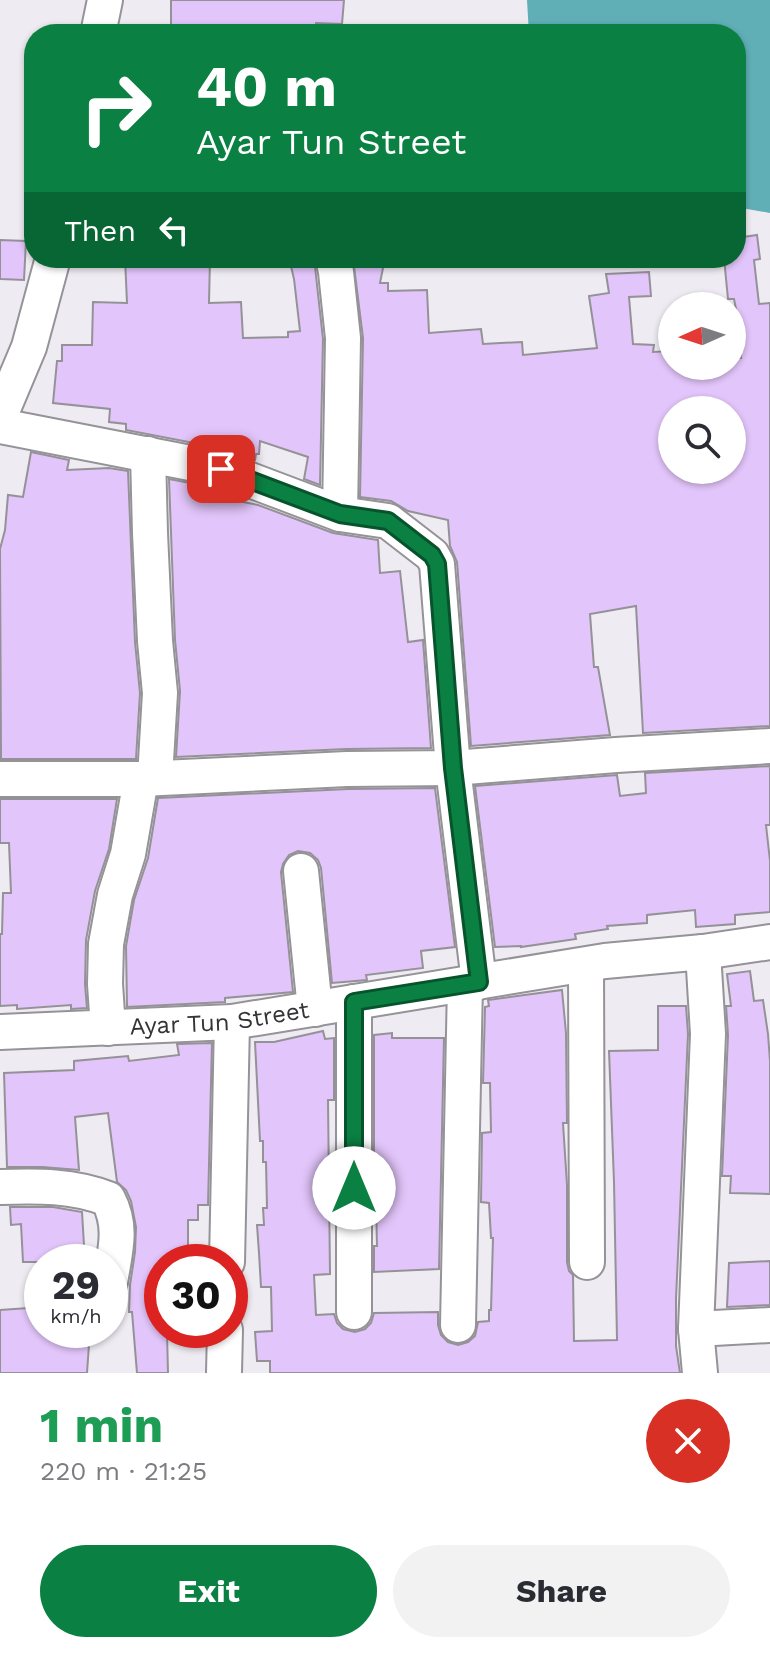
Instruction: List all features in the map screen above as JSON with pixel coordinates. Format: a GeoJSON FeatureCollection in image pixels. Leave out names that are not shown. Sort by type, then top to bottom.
{"type":"FeatureCollection","features":[{"type":"Feature","properties":{"kind":"street"},"geometry":{"type":"LineString","coordinates":[[100,24],[105,0]]}},
{"type":"Feature","properties":{"kind":"street"},"geometry":{"type":"LineString","coordinates":[[0,416],[29,347],[50,268]]}},
{"type":"Feature","properties":{"kind":"street"},"geometry":{"type":"LineString","coordinates":[[335,268],[343,338],[340,514]]}},
{"type":"Feature","properties":{"kind":"street"},"geometry":{"type":"LineString","coordinates":[[0,426],[221,469],[340,514],[388,521],[436,559],[472,983],[458,1325]]}},
{"type":"Feature","properties":{"kind":"street"},"geometry":{"type":"LineString","coordinates":[[108,1028],[106,944],[115,895],[148,779],[160,693],[148,454]]}},
{"type":"Feature","properties":{"kind":"street"},"geometry":{"type":"LineString","coordinates":[[0,779],[148,779],[347,769],[453,768],[770,746]]}},
{"type":"Feature","properties":{"kind":"street"},"geometry":{"type":"LineString","coordinates":[[301,871],[315,1009]]}},
{"type":"Feature","properties":{"kind":"street","name":"Ayar Tun Street"},"geometry":{"type":"LineString","coordinates":[[0,1032],[232,1022],[586,965],[770,942]]}},
{"type":"Feature","properties":{"kind":"street"},"geometry":{"type":"LineString","coordinates":[[700,1373],[696,1329],[708,1034],[703,952]]}},
{"type":"Feature","properties":{"kind":"street"},"geometry":{"type":"LineString","coordinates":[[586,965],[587,1262]]}},
{"type":"Feature","properties":{"kind":"street"},"geometry":{"type":"LineString","coordinates":[[354,1002],[354,1312]]}},
{"type":"Feature","properties":{"kind":"street"},"geometry":{"type":"LineString","coordinates":[[227,1244],[232,1022]]}},
{"type":"Feature","properties":{"kind":"street"},"geometry":{"type":"LineString","coordinates":[[0,1187],[62,1187],[89,1191],[108,1199],[115,1211],[118,1228],[116,1244]]}},
{"type":"Feature","properties":{"kind":"street"},"geometry":{"type":"LineString","coordinates":[[696,1329],[770,1325]]}},
{"type":"Feature","properties":{"kind":"street"},"geometry":{"type":"LineString","coordinates":[[224,1373],[225,1348]]}},
{"type":"Feature","properties":{"kind":"water"},"geometry":{"type":"Polygon","coordinates":[[[527,0],[770,0],[770,213],[746,209],[746,24],[528,24],[527,0]]]}},
{"type":"Feature","properties":{"kind":"building"},"geometry":{"type":"Polygon","coordinates":[[[171,0],[344,0],[342,24],[171,24],[171,0]]]}},
{"type":"Feature","properties":{"kind":"building"},"geometry":{"type":"Polygon","coordinates":[[[757,235],[760,259],[754,260],[759,304],[770,303],[770,726],[643,733],[636,606],[590,614],[594,667],[598,667],[610,735],[471,746],[457,562],[450,546],[448,520],[408,511],[391,501],[360,497],[363,338],[354,268],[383,268],[380,283],[388,283],[388,291],[427,290],[429,333],[481,329],[483,344],[522,342],[523,355],[597,348],[589,296],[609,293],[606,274],[649,272],[651,296],[629,297],[633,344],[654,345],[653,352],[658,352],[658,380],[746,380],[746,292],[727,292],[725,268],[746,268],[746,237],[757,235]]]}},
{"type":"Feature","properties":{"kind":"building"},"geometry":{"type":"Polygon","coordinates":[[[0,240],[24,241],[24,280],[0,279],[0,240]]]}},
{"type":"Feature","properties":{"kind":"building"},"geometry":{"type":"Polygon","coordinates":[[[125,268],[210,268],[209,303],[241,302],[243,338],[288,337],[288,332],[300,331],[291,268],[315,268],[323,339],[320,485],[304,479],[308,457],[260,441],[255,460],[225,449],[126,430],[126,424],[109,422],[110,409],[53,403],[57,361],[62,361],[62,345],[92,345],[93,302],[127,303],[125,268]]]}},
{"type":"Feature","properties":{"kind":"building"},"geometry":{"type":"Polygon","coordinates":[[[31,452],[69,460],[67,470],[109,468],[128,471],[140,693],[136,759],[1,759],[0,549],[8,495],[23,497],[31,452]]]}},
{"type":"Feature","properties":{"kind":"building"},"geometry":{"type":"Polygon","coordinates":[[[169,479],[216,488],[244,499],[243,502],[333,533],[378,540],[380,573],[400,571],[408,642],[423,640],[431,748],[176,757],[180,691],[169,479]]]}},
{"type":"Feature","properties":{"kind":"building"},"geometry":{"type":"Polygon","coordinates":[[[770,766],[770,825],[766,825],[770,912],[735,915],[735,924],[696,927],[695,910],[647,915],[647,923],[607,926],[608,929],[575,934],[576,939],[521,947],[495,947],[475,786],[617,775],[620,796],[646,793],[645,773],[770,766]]]}},
{"type":"Feature","properties":{"kind":"building"},"geometry":{"type":"Polygon","coordinates":[[[435,788],[455,947],[421,951],[423,968],[366,975],[367,980],[332,983],[321,868],[310,853],[298,851],[289,855],[281,872],[293,992],[225,998],[225,1002],[127,1007],[126,946],[134,900],[148,858],[158,798],[435,788]]]}},
{"type":"Feature","properties":{"kind":"building"},"geometry":{"type":"Polygon","coordinates":[[[0,799],[117,799],[109,849],[95,891],[86,940],[87,1008],[71,1009],[71,1005],[17,1009],[17,1005],[0,1006],[3,893],[11,893],[9,843],[0,843],[0,799]]]}},
{"type":"Feature","properties":{"kind":"building"},"geometry":{"type":"Polygon","coordinates":[[[750,971],[754,1001],[763,1000],[768,1034],[770,1194],[730,1193],[731,1176],[722,1176],[728,1035],[726,1006],[731,1006],[727,974],[750,971]]]}},
{"type":"Feature","properties":{"kind":"building"},"geometry":{"type":"Polygon","coordinates":[[[562,990],[566,1033],[567,1123],[563,1123],[567,1262],[573,1275],[574,1341],[617,1340],[609,1051],[658,1050],[658,1006],[686,1006],[688,1034],[676,1299],[676,1346],[680,1373],[270,1373],[270,1361],[257,1361],[255,1332],[272,1331],[271,1287],[261,1287],[257,1225],[264,1225],[263,1208],[267,1208],[255,1042],[274,1042],[323,1031],[325,1039],[334,1038],[334,1100],[328,1100],[330,1274],[314,1275],[316,1315],[334,1314],[343,1329],[355,1332],[371,1323],[374,1313],[438,1312],[441,1335],[448,1342],[458,1345],[475,1336],[478,1322],[489,1321],[491,1310],[493,1238],[489,1203],[481,1202],[482,1133],[491,1132],[490,1083],[483,1083],[485,1007],[489,1006],[488,1000],[562,990]]]}},
{"type":"Feature","properties":{"kind":"building"},"geometry":{"type":"Polygon","coordinates":[[[392,1033],[392,1038],[444,1038],[439,1269],[374,1272],[374,1246],[377,1246],[374,1035],[392,1033]]]}},
{"type":"Feature","properties":{"kind":"building"},"geometry":{"type":"Polygon","coordinates":[[[212,1043],[208,1205],[198,1205],[198,1220],[188,1220],[188,1244],[144,1244],[144,1348],[167,1348],[168,1373],[137,1373],[132,1312],[129,1312],[136,1227],[131,1201],[126,1190],[117,1182],[108,1113],[75,1117],[79,1170],[7,1167],[4,1073],[74,1070],[74,1061],[128,1056],[129,1061],[179,1055],[177,1044],[212,1043]]]}},
{"type":"Feature","properties":{"kind":"building"},"geometry":{"type":"Polygon","coordinates":[[[10,1207],[53,1207],[82,1212],[84,1244],[24,1244],[23,1262],[21,1224],[11,1225],[10,1207]]]}},
{"type":"Feature","properties":{"kind":"building"},"geometry":{"type":"Polygon","coordinates":[[[770,1261],[770,1305],[727,1307],[729,1263],[770,1261]]]}},
{"type":"Feature","properties":{"kind":"building"},"geometry":{"type":"Polygon","coordinates":[[[24,1308],[24,1348],[89,1348],[87,1373],[0,1373],[0,1310],[24,1308]]]}},
{"type":"Feature","properties":{"kind":"route"},"geometry":{"type":"LineString","coordinates":[[221,469],[340,514],[388,521],[432,555],[437,564],[453,768],[479,982],[354,1002],[354,1188]]}}]}
